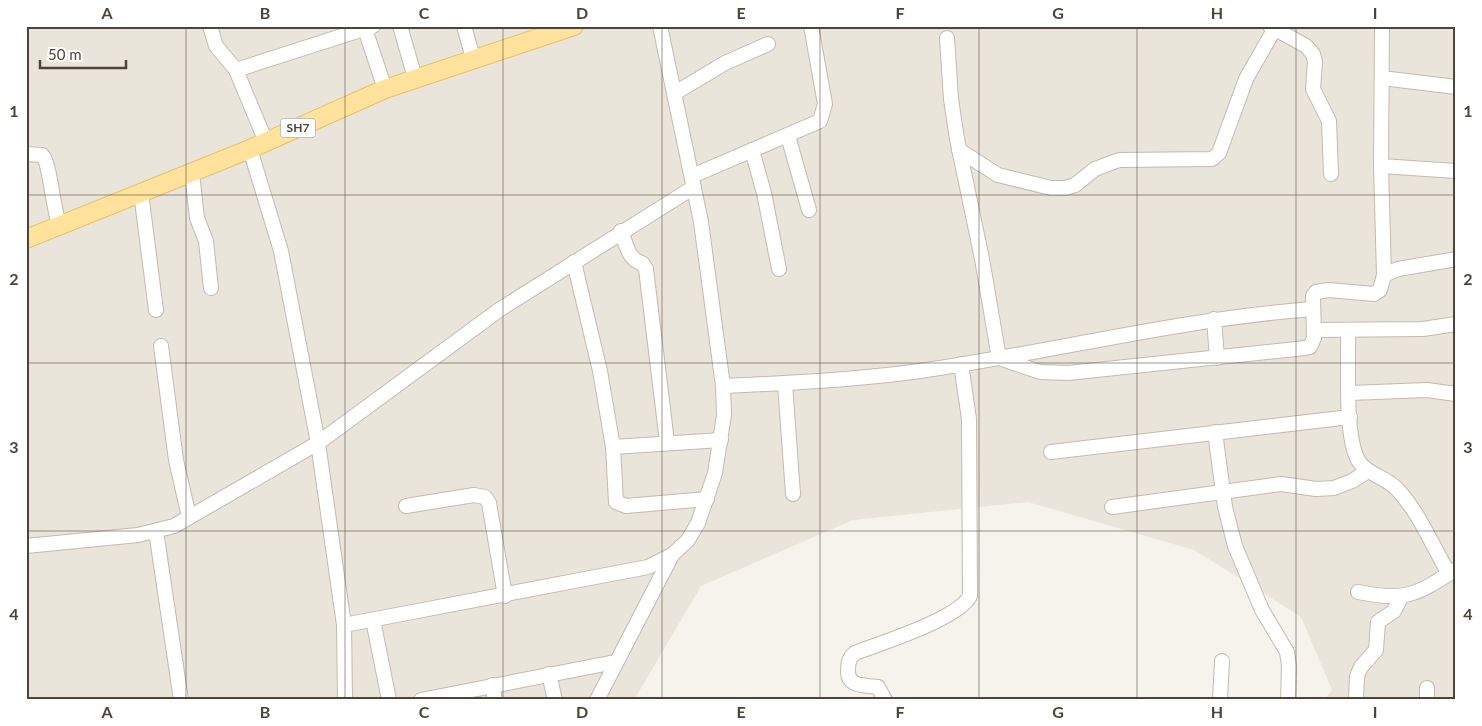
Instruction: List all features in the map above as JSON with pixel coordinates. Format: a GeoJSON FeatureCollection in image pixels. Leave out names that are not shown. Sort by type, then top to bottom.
{"type":"FeatureCollection","features":[{"type":"Feature","properties":{"kind":"main road","name":"SH7"},"geometry":{"type":"LineString","coordinates":[[26,239],[60,227],[258,146],[385,89],[539,32],[574,26]]}},
{"type":"Feature","properties":{"kind":"street"},"geometry":{"type":"LineString","coordinates":[[210,26],[216,46],[236,70],[258,146],[281,251],[318,444],[344,625],[345,700]]}},
{"type":"Feature","properties":{"kind":"street"},"geometry":{"type":"LineString","coordinates":[[400,26],[415,78]]}},
{"type":"Feature","properties":{"kind":"street"},"geometry":{"type":"LineString","coordinates":[[464,26],[473,58]]}},
{"type":"Feature","properties":{"kind":"street"},"geometry":{"type":"LineString","coordinates":[[344,625],[505,596],[648,567],[672,555],[688,540],[698,523],[715,473],[724,414],[723,386],[693,181],[660,26]]}},
{"type":"Feature","properties":{"kind":"street"},"geometry":{"type":"LineString","coordinates":[[26,546],[156,531],[174,526],[318,444],[499,310],[621,231],[693,181],[752,150],[820,121],[824,104],[811,26]]}},
{"type":"Feature","properties":{"kind":"street"},"geometry":{"type":"LineString","coordinates":[[999,358],[1040,372],[1068,373],[1305,348],[1313,343],[1313,296],[1316,292],[1329,290],[1374,294],[1380,290],[1384,275],[1381,166],[1382,26]]}},
{"type":"Feature","properties":{"kind":"street"},"geometry":{"type":"LineString","coordinates":[[236,70],[367,27],[385,89]]}},
{"type":"Feature","properties":{"kind":"street"},"geometry":{"type":"LineString","coordinates":[[959,150],[998,175],[1051,188],[1065,188],[1074,185],[1095,169],[1119,160],[1212,159],[1219,153],[1246,79],[1272,28],[1306,46],[1313,54],[1315,62],[1313,89],[1329,121],[1331,174]]}},
{"type":"Feature","properties":{"kind":"street"},"geometry":{"type":"LineString","coordinates":[[947,38],[951,99],[959,150],[982,259],[999,358]]}},
{"type":"Feature","properties":{"kind":"street"},"geometry":{"type":"LineString","coordinates":[[675,93],[725,63],[768,44]]}},
{"type":"Feature","properties":{"kind":"street"},"geometry":{"type":"LineString","coordinates":[[1382,78],[1456,87]]}},
{"type":"Feature","properties":{"kind":"street"},"geometry":{"type":"LineString","coordinates":[[788,136],[809,210]]}},
{"type":"Feature","properties":{"kind":"street"},"geometry":{"type":"LineString","coordinates":[[752,150],[764,193],[779,269]]}},
{"type":"Feature","properties":{"kind":"street"},"geometry":{"type":"LineString","coordinates":[[26,154],[42,155],[48,163],[53,206],[60,227]]}},
{"type":"Feature","properties":{"kind":"street"},"geometry":{"type":"LineString","coordinates":[[1381,166],[1456,171]]}},
{"type":"Feature","properties":{"kind":"street"},"geometry":{"type":"LineString","coordinates":[[192,173],[197,218],[206,241],[212,288]]}},
{"type":"Feature","properties":{"kind":"street"},"geometry":{"type":"LineString","coordinates":[[141,193],[156,310]]}},
{"type":"Feature","properties":{"kind":"street"},"geometry":{"type":"LineString","coordinates":[[621,231],[631,256],[636,261],[642,263],[646,269],[667,442]]}},
{"type":"Feature","properties":{"kind":"street"},"geometry":{"type":"LineString","coordinates":[[1384,275],[1398,269],[1456,259]]}},
{"type":"Feature","properties":{"kind":"street"},"geometry":{"type":"LineString","coordinates":[[574,262],[595,346],[613,447],[615,497],[620,505],[626,506],[707,500]]}},
{"type":"Feature","properties":{"kind":"street"},"geometry":{"type":"LineString","coordinates":[[723,386],[856,379],[999,358],[1214,320],[1313,308]]}},
{"type":"Feature","properties":{"kind":"street"},"geometry":{"type":"LineString","coordinates":[[1214,320],[1217,358]]}},
{"type":"Feature","properties":{"kind":"street"},"geometry":{"type":"LineString","coordinates":[[1314,330],[1423,329],[1456,324]]}},
{"type":"Feature","properties":{"kind":"street"},"geometry":{"type":"LineString","coordinates":[[1348,330],[1350,417],[1354,448],[1358,460],[1368,472],[1396,488],[1407,500],[1452,572],[1419,593],[1401,597],[1385,597],[1358,592]]}},
{"type":"Feature","properties":{"kind":"street"},"geometry":{"type":"LineString","coordinates":[[161,346],[176,460],[189,517]]}},
{"type":"Feature","properties":{"kind":"street"},"geometry":{"type":"LineString","coordinates":[[885,700],[878,686],[862,686],[850,681],[847,675],[850,657],[855,653],[909,632],[962,607],[970,596],[969,420],[961,364]]}},
{"type":"Feature","properties":{"kind":"street"},"geometry":{"type":"LineString","coordinates":[[785,384],[793,494]]}},
{"type":"Feature","properties":{"kind":"street"},"geometry":{"type":"LineString","coordinates":[[1350,393],[1427,390],[1456,394]]}},
{"type":"Feature","properties":{"kind":"street"},"geometry":{"type":"LineString","coordinates":[[1051,452],[1350,417]]}},
{"type":"Feature","properties":{"kind":"street"},"geometry":{"type":"LineString","coordinates":[[1215,432],[1223,492],[1235,546],[1262,610],[1286,652],[1289,666],[1288,700]]}},
{"type":"Feature","properties":{"kind":"street"},"geometry":{"type":"LineString","coordinates":[[613,447],[721,440]]}},
{"type":"Feature","properties":{"kind":"street"},"geometry":{"type":"LineString","coordinates":[[1112,507],[1281,484],[1316,489],[1334,488],[1368,472]]}},
{"type":"Feature","properties":{"kind":"street"},"geometry":{"type":"LineString","coordinates":[[406,506],[474,495],[485,497],[489,502],[505,596]]}},
{"type":"Feature","properties":{"kind":"street"},"geometry":{"type":"LineString","coordinates":[[156,531],[181,700]]}},
{"type":"Feature","properties":{"kind":"street"},"geometry":{"type":"LineString","coordinates":[[597,700],[672,555]]}},
{"type":"Feature","properties":{"kind":"street"},"geometry":{"type":"LineString","coordinates":[[1356,700],[1357,676],[1361,667],[1376,650],[1378,622],[1394,611],[1401,597]]}},
{"type":"Feature","properties":{"kind":"street"},"geometry":{"type":"LineString","coordinates":[[373,620],[389,700]]}},
{"type":"Feature","properties":{"kind":"street"},"geometry":{"type":"LineString","coordinates":[[421,700],[615,662]]}},
{"type":"Feature","properties":{"kind":"street"},"geometry":{"type":"LineString","coordinates":[[1220,700],[1222,662]]}},
{"type":"Feature","properties":{"kind":"street"},"geometry":{"type":"LineString","coordinates":[[549,674],[554,700]]}},
{"type":"Feature","properties":{"kind":"street"},"geometry":{"type":"LineString","coordinates":[[492,685],[495,700]]}},
{"type":"Feature","properties":{"kind":"shaded area"},"geometry":{"type":"Polygon","coordinates":[[[26,26],[1456,26],[1456,700],[1324,700],[1332,690],[1301,617],[1194,550],[1028,502],[853,520],[701,586],[634,700],[26,700],[26,26]]]}}]}
